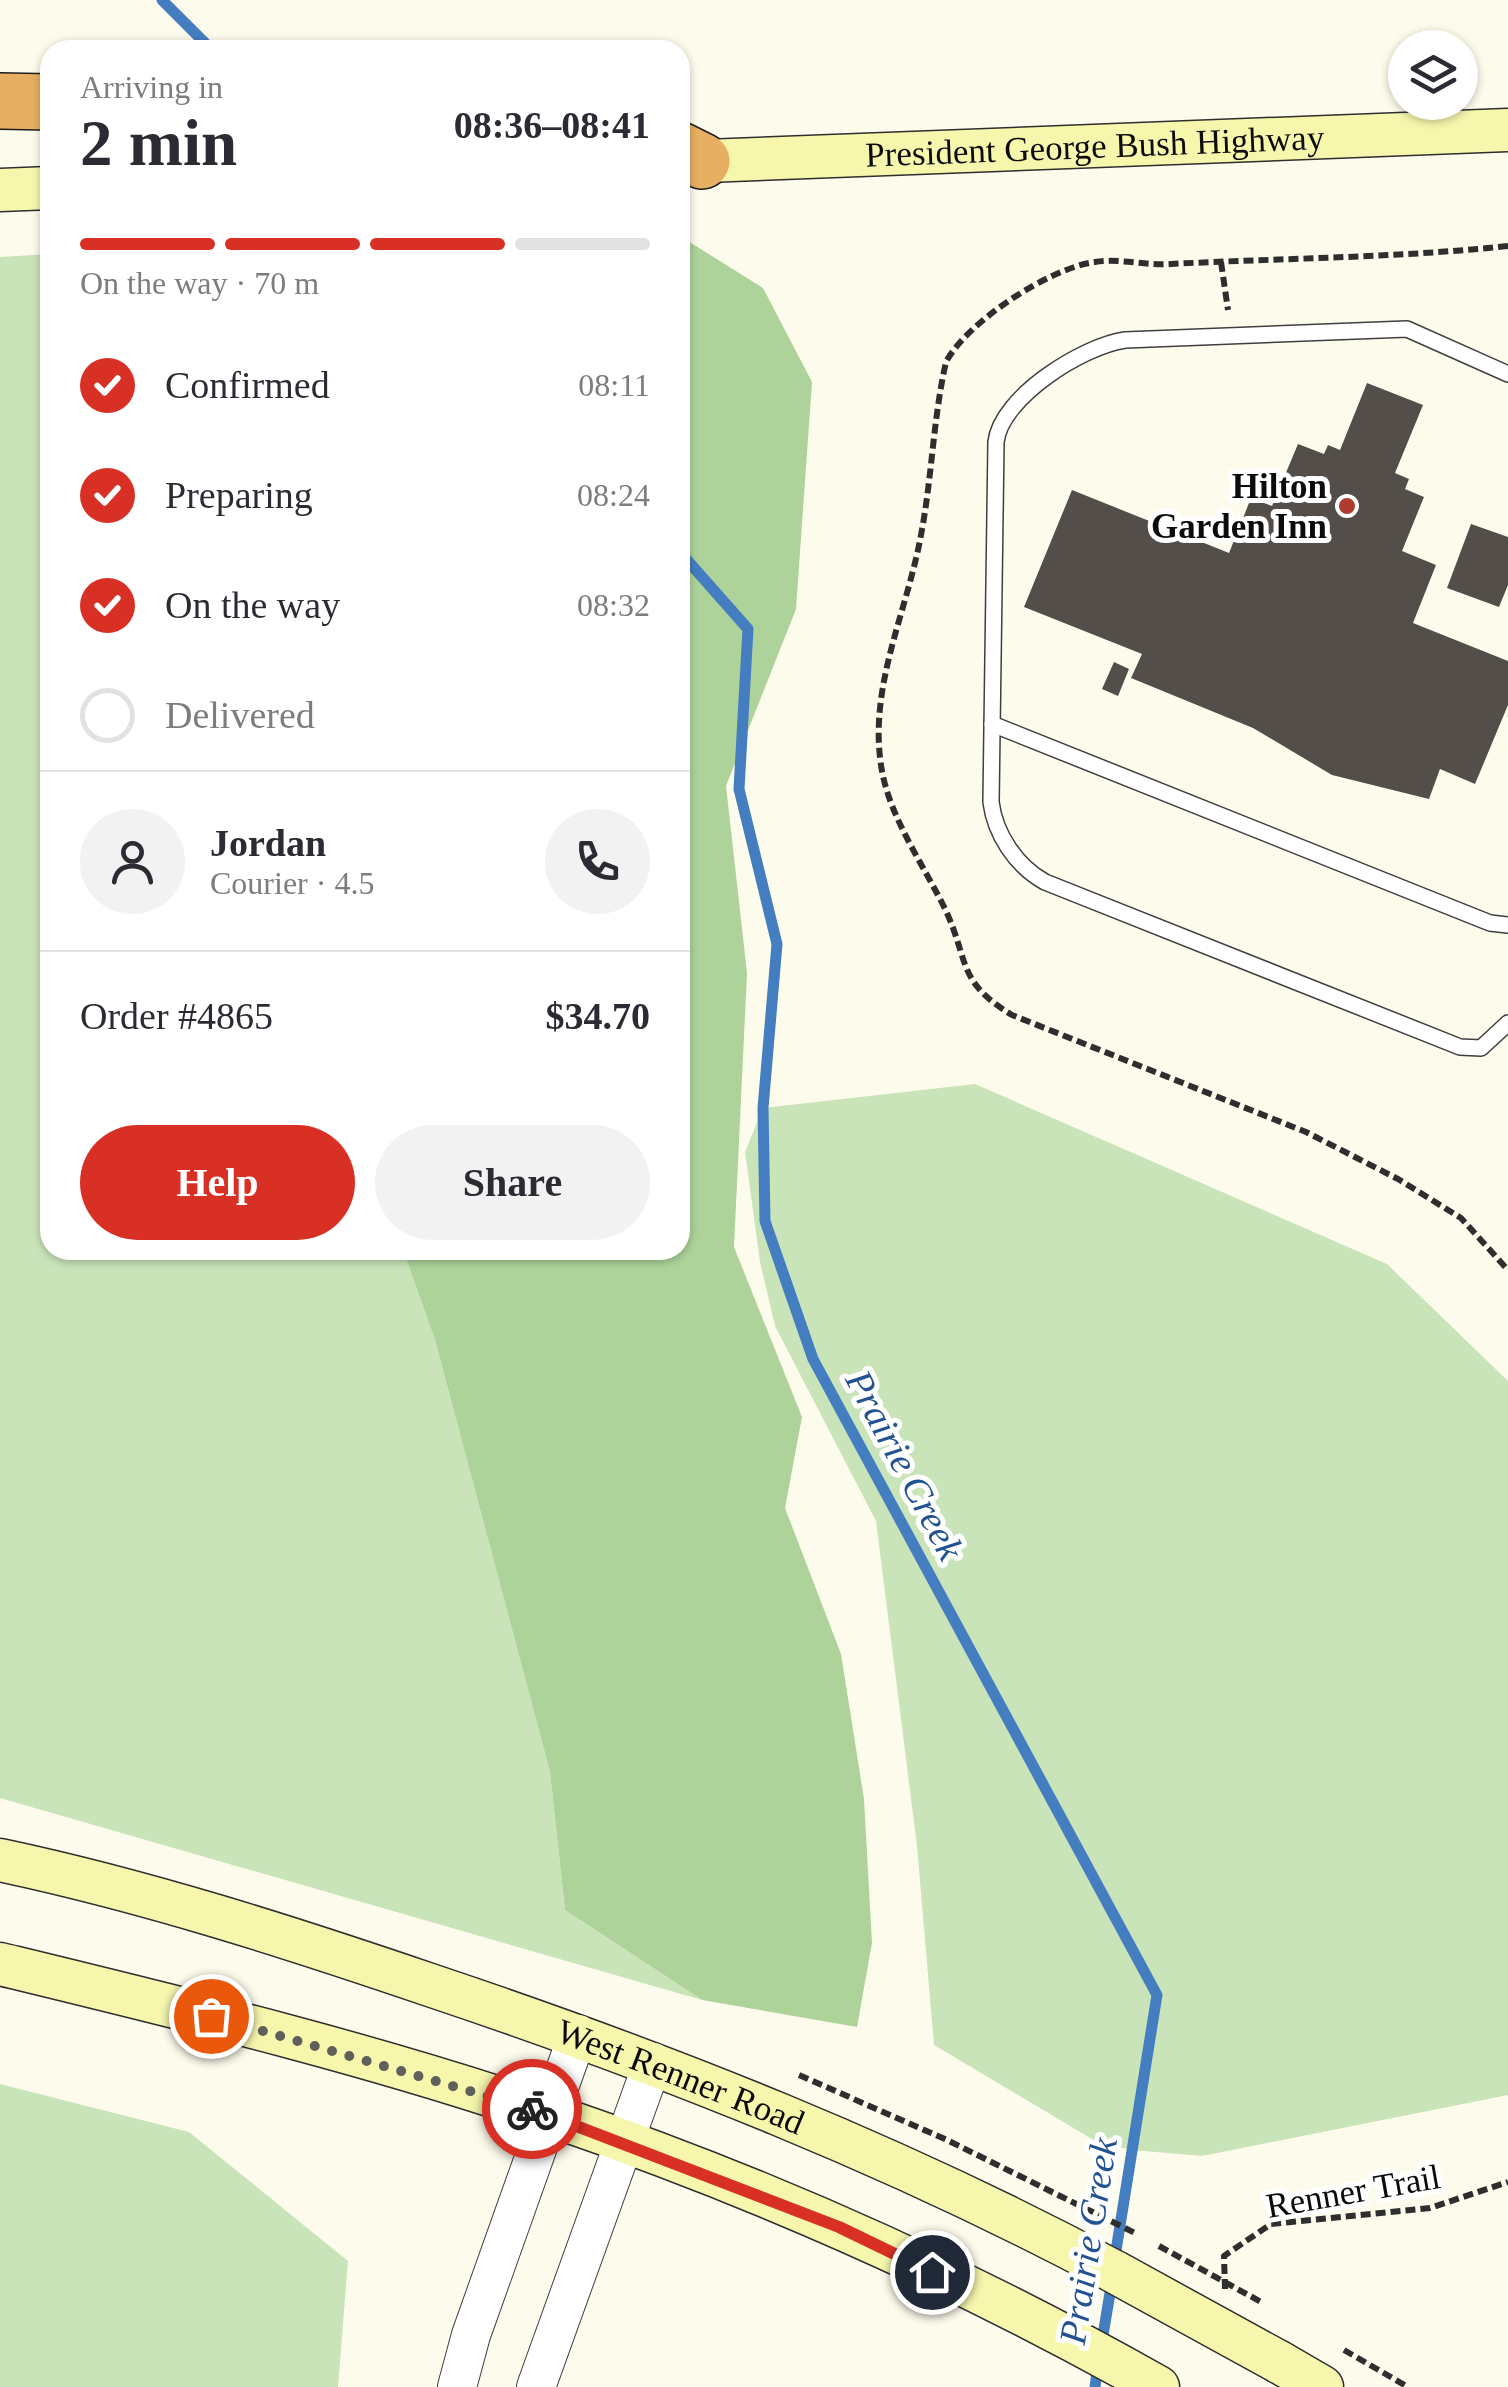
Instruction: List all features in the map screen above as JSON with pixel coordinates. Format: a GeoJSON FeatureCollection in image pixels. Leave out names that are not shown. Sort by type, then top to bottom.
{"type":"FeatureCollection","features":[{"type":"Feature","properties":{"kind":"highway"},"geometry":{"type":"LineString","coordinates":[[0,101],[40,102]]}},
{"type":"Feature","properties":{"kind":"main road","name":"President George Bush Highway"},"geometry":{"type":"LineString","coordinates":[[690,158],[1508,130]]}},
{"type":"Feature","properties":{"kind":"main road"},"geometry":{"type":"LineString","coordinates":[[0,190],[40,188]]}},
{"type":"Feature","properties":{"kind":"main road","name":"West Renner Road"},"geometry":{"type":"LineString","coordinates":[[0,1860],[294,1939],[653,2062],[813,2127],[1078,2252],[1322,2387]]}},
{"type":"Feature","properties":{"kind":"main road"},"geometry":{"type":"LineString","coordinates":[[0,1964],[250,2026],[549,2114],[624,2141],[839,2227],[1158,2387]]}},
{"type":"Feature","properties":{"kind":"street"},"geometry":{"type":"LineString","coordinates":[[457,2387],[578,2034]]}},
{"type":"Feature","properties":{"kind":"street"},"geometry":{"type":"LineString","coordinates":[[536,2387],[653,2062]]}},
{"type":"Feature","properties":{"kind":"lane"},"geometry":{"type":"LineString","coordinates":[[1508,374],[1407,329],[1126,340],[1096,347],[1014,401],[1004,414],[996,442],[992,724],[994,822],[1028,872],[1460,1047],[1481,1048],[1508,1023]]}},
{"type":"Feature","properties":{"kind":"lane"},"geometry":{"type":"LineString","coordinates":[[992,724],[1490,923],[1508,925]]}},
{"type":"Feature","properties":{"kind":"path"},"geometry":{"type":"LineString","coordinates":[[957,342],[1018,298],[1080,266],[1107,261],[1150,266],[1432,254],[1508,246]]}},
{"type":"Feature","properties":{"kind":"path"},"geometry":{"type":"LineString","coordinates":[[1221,262],[1231,335]]}},
{"type":"Feature","properties":{"kind":"path"},"geometry":{"type":"LineString","coordinates":[[799,2075],[982,2156],[1263,2303]]}},
{"type":"Feature","properties":{"kind":"path","name":"Renner Trail"},"geometry":{"type":"LineString","coordinates":[[1226,2298],[1221,2262],[1261,2227],[1430,2208],[1508,2182]]}},
{"type":"Feature","properties":{"kind":"green space"},"geometry":{"type":"Polygon","coordinates":[[[690,242],[763,288],[812,382],[796,609],[726,786],[747,973],[734,1247],[802,1417],[785,1508],[841,1654],[864,1799],[872,1943],[857,2027],[702,2000],[565,1910],[550,1772],[435,1340],[407,1260],[690,1260],[690,242]]]}},
{"type":"Feature","properties":{"kind":"green space"},"geometry":{"type":"Polygon","coordinates":[[[40,255],[40,1260],[407,1260],[435,1340],[550,1772],[565,1910],[702,2000],[0,1798],[0,257],[40,255]]]}},
{"type":"Feature","properties":{"kind":"green space"},"geometry":{"type":"Polygon","coordinates":[[[975,1084],[1387,1264],[1508,1381],[1508,2095],[1202,2156],[1132,2150],[1097,2142],[934,2045],[917,1846],[876,1521],[775,1326],[760,1262],[745,1152],[763,1108],[975,1084]]]}},
{"type":"Feature","properties":{"kind":"green space"},"geometry":{"type":"Polygon","coordinates":[[[0,2084],[189,2132],[348,2261],[338,2387],[0,2387],[0,2084]]]}},
{"type":"Feature","properties":{"kind":"building"},"geometry":{"type":"Polygon","coordinates":[[[1367,383],[1423,405],[1395,473],[1409,479],[1405,489],[1424,497],[1402,551],[1436,565],[1413,623],[1508,661],[1508,705],[1475,784],[1440,769],[1429,799],[1332,775],[1253,728],[1131,678],[1142,654],[1024,607],[1072,490],[1229,553],[1251,498],[1272,506],[1298,444],[1324,454],[1328,445],[1340,450],[1367,383]]]}},
{"type":"Feature","properties":{"kind":"building"},"geometry":{"type":"Polygon","coordinates":[[[1471,524],[1508,537],[1508,585],[1499,607],[1447,588],[1471,524]]]}},
{"type":"Feature","properties":{"kind":"building"},"geometry":{"type":"Polygon","coordinates":[[[1114,662],[1129,669],[1118,696],[1102,689],[1114,662]]]}},
{"type":"Feature","properties":{"kind":"waterway","name":"Prairie Creek"},"geometry":{"type":"LineString","coordinates":[[162,0],[202,40]]}},
{"type":"Feature","properties":{"kind":"waterway","name":"Prairie Creek"},"geometry":{"type":"LineString","coordinates":[[690,563],[748,629],[739,789],[777,944],[763,1108],[765,1221],[813,1359],[1157,1995],[1114,2263]]}},
{"type":"Feature","properties":{"kind":"waterway","name":"Prairie Creek"},"geometry":{"type":"LineString","coordinates":[[1101,2347],[1112,2281]]}},
{"type":"Feature","properties":{"kind":"waterway","name":"Prairie Creek"},"geometry":{"type":"LineString","coordinates":[[1095,2387],[1098,2365]]}},
{"type":"Feature","properties":{"kind":"way so far"},"geometry":{"type":"LineString","coordinates":[[211,2016],[532,2109]]}},
{"type":"Feature","properties":{"kind":"place","name":"Hilton Garden Inn"},"geometry":{"type":"Point","coordinates":[1347,506]}},
{"type":"Feature","properties":{"kind":"route"},"geometry":{"type":"LineString","coordinates":[[532,2109],[624,2141],[839,2227],[932,2272]]}}]}
